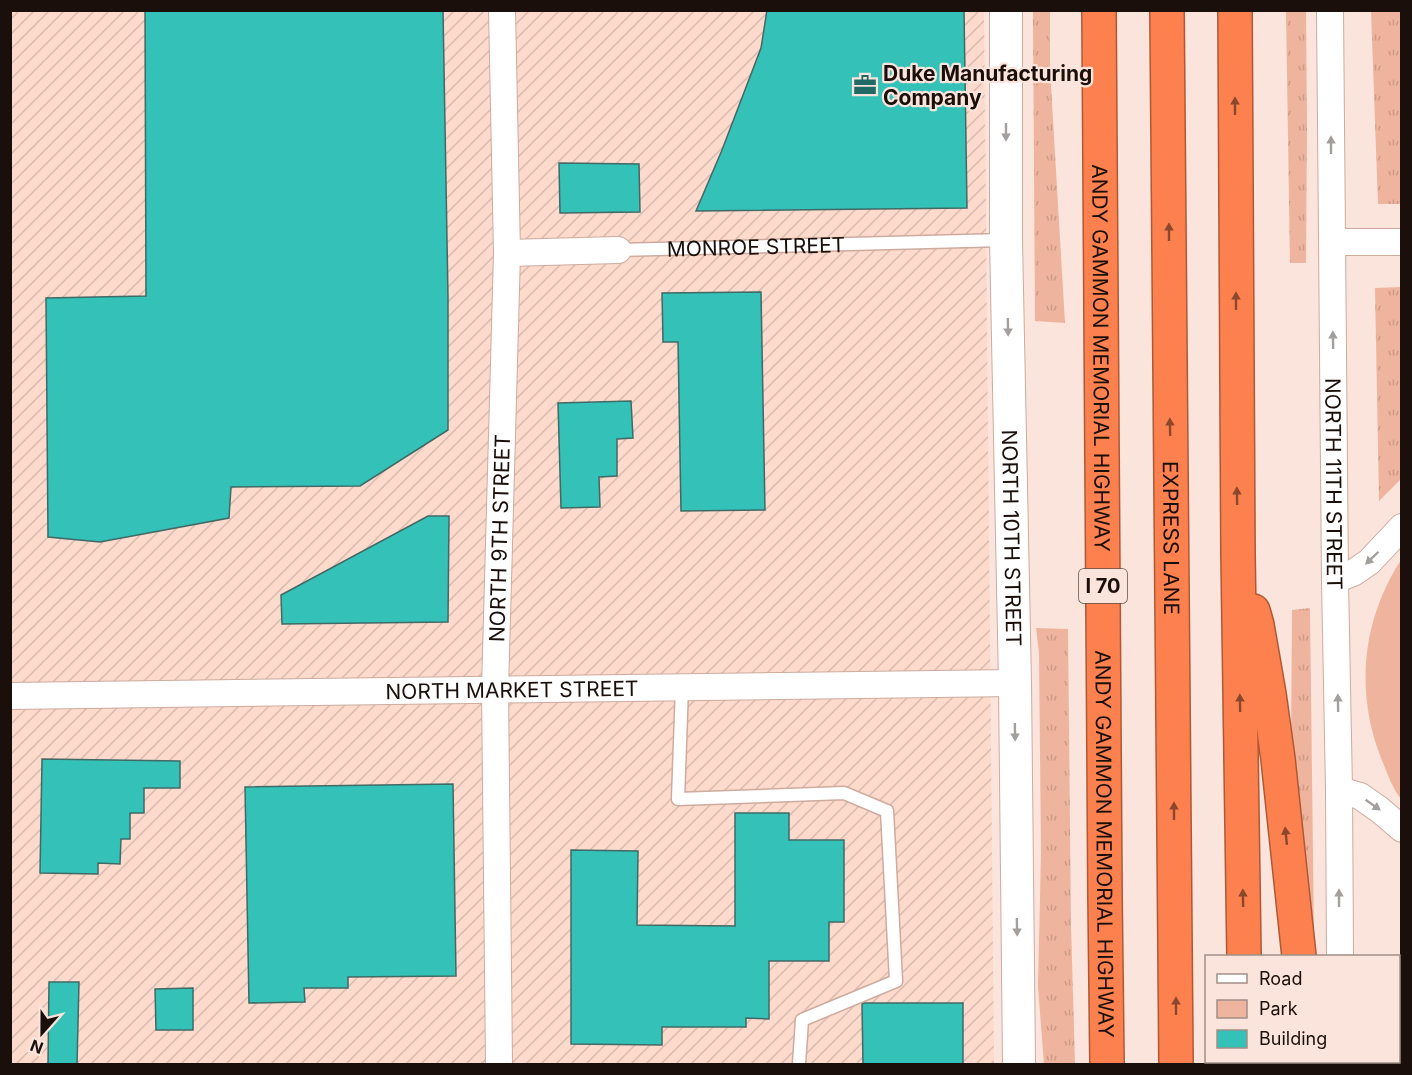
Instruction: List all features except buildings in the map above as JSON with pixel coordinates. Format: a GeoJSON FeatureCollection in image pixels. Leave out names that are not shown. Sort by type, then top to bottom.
{"type":"FeatureCollection","features":[{"type":"Feature","properties":{"kind":"highway","name":"ANDY GAMMON MEMORIAL HIGHWAY"},"geometry":{"type":"LineString","coordinates":[[1099,10],[1107,1065]]}},
{"type":"Feature","properties":{"kind":"highway","name":"EXPRESS LANE"},"geometry":{"type":"LineString","coordinates":[[1167,10],[1176,1065]]}},
{"type":"Feature","properties":{"kind":"highway"},"geometry":{"type":"LineString","coordinates":[[1234,10],[1244,955]]}},
{"type":"Feature","properties":{"kind":"highway"},"geometry":{"type":"LineString","coordinates":[[1238,554],[1257,625],[1269,694],[1299,955]]}},
{"type":"Feature","properties":{"kind":"street","name":"NORTH 9TH STREET"},"geometry":{"type":"LineString","coordinates":[[499,1065],[495,690],[507,253],[502,10]]}},
{"type":"Feature","properties":{"kind":"street","name":"NORTH 10TH STREET"},"geometry":{"type":"LineString","coordinates":[[1006,10],[1006,240],[1015,683],[1019,1065]]}},
{"type":"Feature","properties":{"kind":"street","name":"NORTH 11TH STREET"},"geometry":{"type":"LineString","coordinates":[[1330,10],[1340,955]]}},
{"type":"Feature","properties":{"kind":"street"},"geometry":{"type":"LineString","coordinates":[[1332,242],[1401,242]]}},
{"type":"Feature","properties":{"kind":"street","name":"MONROE STREET"},"geometry":{"type":"LineString","coordinates":[[507,253],[618,250]]}},
{"type":"Feature","properties":{"kind":"street"},"geometry":{"type":"LineString","coordinates":[[1335,580],[1353,573],[1369,562],[1401,527]]}},
{"type":"Feature","properties":{"kind":"street","name":"NORTH MARKET STREET"},"geometry":{"type":"LineString","coordinates":[[10,696],[1015,683]]}},
{"type":"Feature","properties":{"kind":"street"},"geometry":{"type":"LineString","coordinates":[[1339,790],[1360,796],[1380,810],[1401,830]]}},
{"type":"Feature","properties":{"kind":"lane","name":"MONROE STREET"},"geometry":{"type":"LineString","coordinates":[[618,250],[1006,240]]}},
{"type":"Feature","properties":{"kind":"lane"},"geometry":{"type":"LineString","coordinates":[[682,687],[678,799],[844,793],[887,811],[896,981],[802,1020],[799,1065]]}},
{"type":"Feature","properties":{"kind":"shaded area"},"geometry":{"type":"Polygon","coordinates":[[[10,11],[984,11],[994,1064],[11,1064],[10,11]]]}},
{"type":"Feature","properties":{"kind":"green space"},"geometry":{"type":"Polygon","coordinates":[[[1033,11],[1050,11],[1050,69],[1065,323],[1035,321],[1033,11]]]}},
{"type":"Feature","properties":{"kind":"green space"},"geometry":{"type":"Polygon","coordinates":[[[1286,11],[1306,11],[1306,263],[1290,263],[1286,11]]]}},
{"type":"Feature","properties":{"kind":"green space"},"geometry":{"type":"Polygon","coordinates":[[[1371,11],[1401,11],[1401,204],[1378,204],[1371,11]]]}},
{"type":"Feature","properties":{"kind":"green space"},"geometry":{"type":"Polygon","coordinates":[[[1401,287],[1401,479],[1379,501],[1375,288],[1401,287]]]}},
{"type":"Feature","properties":{"kind":"green space"},"geometry":{"type":"Polygon","coordinates":[[[1401,560],[1402,799],[1390,780],[1373,733],[1366,682],[1371,632],[1378,607],[1401,560]]]}},
{"type":"Feature","properties":{"kind":"green space"},"geometry":{"type":"Polygon","coordinates":[[[1310,608],[1314,938],[1311,940],[1291,754],[1292,610],[1310,608]]]}},
{"type":"Feature","properties":{"kind":"green space"},"geometry":{"type":"Polygon","coordinates":[[[1036,628],[1068,629],[1075,1064],[1044,1064],[1038,987],[1041,852],[1039,653],[1036,628]]]}},
{"type":"Feature","properties":{"kind":"place","name":"Duke Manufacturing Company"},"geometry":{"type":"Point","coordinates":[865,85]}}]}
